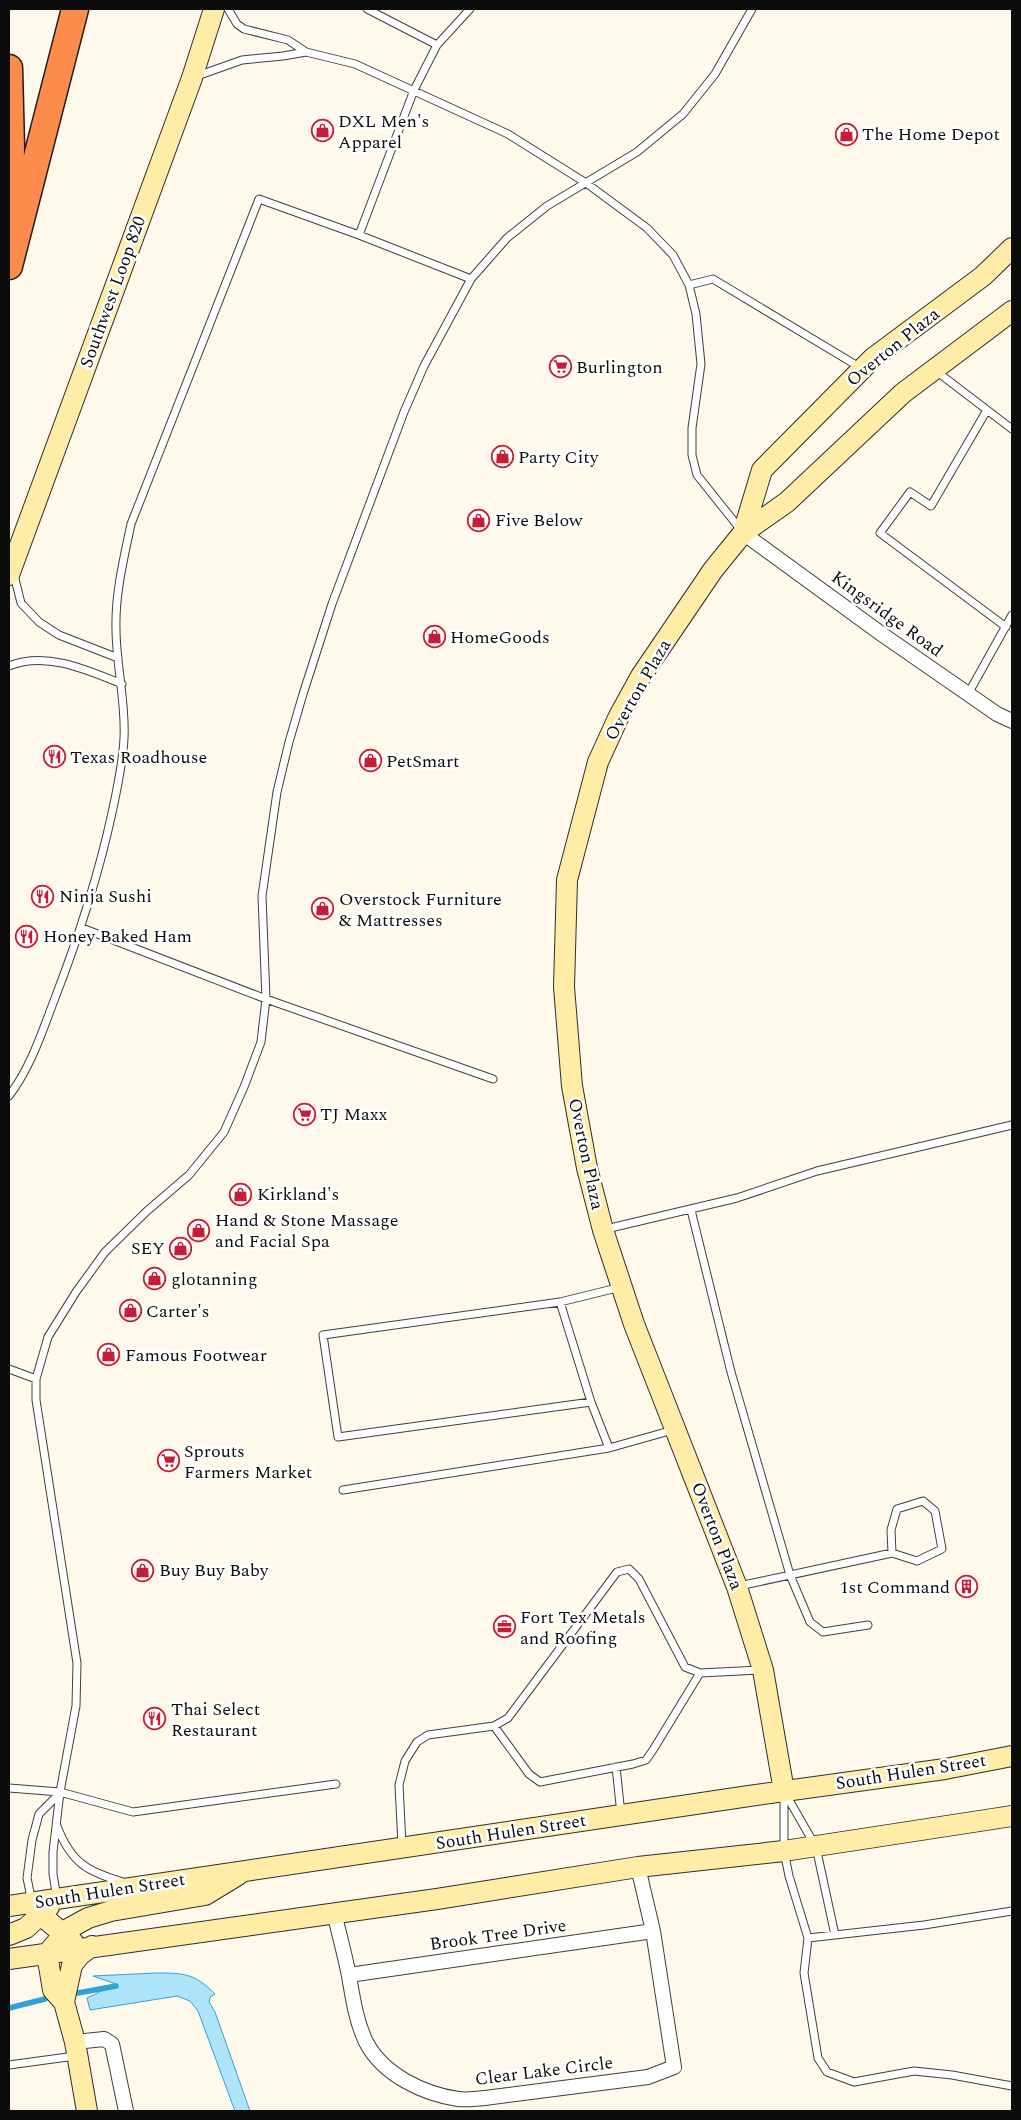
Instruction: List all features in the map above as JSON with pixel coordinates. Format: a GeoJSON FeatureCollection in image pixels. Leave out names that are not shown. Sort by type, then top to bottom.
{"type":"FeatureCollection","features":[{"type":"Feature","properties":{"kind":"highway"},"geometry":{"type":"LineString","coordinates":[[9,266],[75,9]]}},
{"type":"Feature","properties":{"kind":"highway"},"geometry":{"type":"LineString","coordinates":[[9,68],[11,147],[9,242]]}},
{"type":"Feature","properties":{"kind":"main road","name":"Southwest Loop 820"},"geometry":{"type":"LineString","coordinates":[[10,571],[192,78],[214,9]]}},
{"type":"Feature","properties":{"kind":"main road","name":"Overton Plaza"},"geometry":{"type":"LineString","coordinates":[[743,533],[762,470],[862,368],[983,276],[1012,248]]}},
{"type":"Feature","properties":{"kind":"main road","name":"Overton Plaza"},"geometry":{"type":"LineString","coordinates":[[784,1791],[763,1670],[737,1587],[634,1324],[603,1230],[587,1168],[572,1086],[564,987],[567,880],[598,762],[619,716],[641,676],[713,570],[743,533],[787,502],[903,393],[1012,311]]}},
{"type":"Feature","properties":{"kind":"main road","name":"South Hulen Street"},"geometry":{"type":"LineString","coordinates":[[9,1906],[37,1909],[57,1898],[945,1769],[1012,1756]]}},
{"type":"Feature","properties":{"kind":"main road"},"geometry":{"type":"LineString","coordinates":[[9,1959],[437,1899],[638,1867],[784,1852],[1012,1816]]}},
{"type":"Feature","properties":{"kind":"main road"},"geometry":{"type":"LineString","coordinates":[[64,2002],[53,1990],[47,1954],[62,1934],[76,1924],[99,1914],[205,1895],[244,1871]]}},
{"type":"Feature","properties":{"kind":"main road"},"geometry":{"type":"LineString","coordinates":[[9,1935],[26,1928],[37,1909],[62,1934],[87,1947]]}},
{"type":"Feature","properties":{"kind":"main road"},"geometry":{"type":"LineString","coordinates":[[87,1947],[72,1965],[64,2002],[76,2049],[87,2111]]}},
{"type":"Feature","properties":{"kind":"street","name":"Kingsridge Road"},"geometry":{"type":"LineString","coordinates":[[743,533],[883,636],[968,694],[1012,721]]}},
{"type":"Feature","properties":{"kind":"street","name":"Clear Lake Circle"},"geometry":{"type":"LineString","coordinates":[[334,1912],[349,1974],[355,2013],[367,2044],[384,2065],[403,2080],[436,2094],[459,2099],[484,2098],[648,2077],[674,2067],[653,1931],[638,1867]]}},
{"type":"Feature","properties":{"kind":"street","name":"Brook Tree Drive"},"geometry":{"type":"LineString","coordinates":[[349,1974],[653,1931]]}},
{"type":"Feature","properties":{"kind":"street"},"geometry":{"type":"LineString","coordinates":[[76,2049],[104,2039],[112,2044],[126,2111]]}},
{"type":"Feature","properties":{"kind":"lane"},"geometry":{"type":"LineString","coordinates":[[228,9],[237,24],[244,29],[288,40],[306,52],[355,64],[508,134],[586,183],[648,228],[673,255],[689,285],[696,314],[701,364],[692,428],[692,455],[697,475],[743,533]]}},
{"type":"Feature","properties":{"kind":"lane"},"geometry":{"type":"LineString","coordinates":[[367,9],[437,45]]}},
{"type":"Feature","properties":{"kind":"lane"},"geometry":{"type":"LineString","coordinates":[[359,235],[414,90],[437,45],[470,9]]}},
{"type":"Feature","properties":{"kind":"lane"},"geometry":{"type":"LineString","coordinates":[[57,1898],[53,1865],[56,1824],[76,1706],[77,1663],[38,1414],[36,1379],[48,1337],[76,1292],[100,1260],[146,1211],[189,1175],[224,1132],[262,1042],[266,999],[262,896],[277,792],[303,694],[332,604],[404,412],[424,366],[471,279],[507,238],[547,206],[637,152],[683,114],[715,74],[752,9]]}},
{"type":"Feature","properties":{"kind":"lane"},"geometry":{"type":"LineString","coordinates":[[192,78],[218,67],[242,60],[306,52]]}},
{"type":"Feature","properties":{"kind":"lane"},"geometry":{"type":"LineString","coordinates":[[9,1096],[31,1061],[82,928],[95,886],[117,788],[124,738],[122,684],[116,628],[120,573],[131,524],[259,199],[359,235],[471,279]]}},
{"type":"Feature","properties":{"kind":"lane"},"geometry":{"type":"LineString","coordinates":[[689,285],[713,279],[862,368]]}},
{"type":"Feature","properties":{"kind":"lane"},"geometry":{"type":"LineString","coordinates":[[934,370],[1012,429]]}},
{"type":"Feature","properties":{"kind":"lane"},"geometry":{"type":"LineString","coordinates":[[987,410],[931,506],[910,492],[880,533],[1006,627]]}},
{"type":"Feature","properties":{"kind":"lane"},"geometry":{"type":"LineString","coordinates":[[10,571],[21,603],[39,622],[59,636],[118,658]]}},
{"type":"Feature","properties":{"kind":"lane"},"geometry":{"type":"LineString","coordinates":[[968,694],[1012,615]]}},
{"type":"Feature","properties":{"kind":"lane"},"geometry":{"type":"LineString","coordinates":[[9,666],[20,662],[54,662],[90,671],[122,684]]}},
{"type":"Feature","properties":{"kind":"lane"},"geometry":{"type":"LineString","coordinates":[[82,928],[266,999],[493,1079]]}},
{"type":"Feature","properties":{"kind":"lane"},"geometry":{"type":"LineString","coordinates":[[603,1230],[737,1198],[816,1171],[1012,1125]]}},
{"type":"Feature","properties":{"kind":"lane"},"geometry":{"type":"LineString","coordinates":[[691,1210],[731,1372],[790,1575],[810,1622],[823,1632],[868,1625]]}},
{"type":"Feature","properties":{"kind":"lane"},"geometry":{"type":"LineString","coordinates":[[591,1402],[338,1437],[323,1335],[560,1302],[622,1286]]}},
{"type":"Feature","properties":{"kind":"lane"},"geometry":{"type":"LineString","coordinates":[[560,1302],[591,1402],[609,1448]]}},
{"type":"Feature","properties":{"kind":"lane"},"geometry":{"type":"LineString","coordinates":[[9,1369],[36,1379]]}},
{"type":"Feature","properties":{"kind":"lane"},"geometry":{"type":"LineString","coordinates":[[343,1490],[609,1448],[676,1429]]}},
{"type":"Feature","properties":{"kind":"lane"},"geometry":{"type":"LineString","coordinates":[[737,1587],[892,1552],[917,1561],[942,1549],[934,1511],[923,1501],[897,1509],[891,1530],[892,1552]]}},
{"type":"Feature","properties":{"kind":"lane"},"geometry":{"type":"LineString","coordinates":[[403,1848],[398,1785],[405,1761],[417,1742],[428,1735],[494,1726],[508,1718],[617,1572],[629,1569],[639,1579],[685,1667],[700,1673],[763,1670]]}},
{"type":"Feature","properties":{"kind":"lane"},"geometry":{"type":"LineString","coordinates":[[494,1726],[529,1774],[540,1782],[646,1760],[700,1673]]}},
{"type":"Feature","properties":{"kind":"lane"},"geometry":{"type":"LineString","coordinates":[[616,1767],[622,1815]]}},
{"type":"Feature","properties":{"kind":"lane"},"geometry":{"type":"LineString","coordinates":[[9,1788],[60,1792],[133,1812],[336,1784]]}},
{"type":"Feature","properties":{"kind":"lane"},"geometry":{"type":"LineString","coordinates":[[784,1791],[816,1847],[835,1935]]}},
{"type":"Feature","properties":{"kind":"lane"},"geometry":{"type":"LineString","coordinates":[[784,1791],[784,1852],[789,1876],[808,1938],[804,1973],[818,2058],[827,2072],[854,2082],[914,2071],[952,2075],[1012,2086]]}},
{"type":"Feature","properties":{"kind":"lane"},"geometry":{"type":"LineString","coordinates":[[37,1909],[27,1878],[32,1840],[39,1814],[60,1792]]}},
{"type":"Feature","properties":{"kind":"lane"},"geometry":{"type":"LineString","coordinates":[[56,1824],[68,1849],[83,1865],[94,1873],[137,1886]]}},
{"type":"Feature","properties":{"kind":"lane"},"geometry":{"type":"LineString","coordinates":[[808,1938],[924,1925],[1012,1911]]}},
{"type":"Feature","properties":{"kind":"lane"},"geometry":{"type":"LineString","coordinates":[[9,2064],[76,2049]]}},
{"type":"Feature","properties":{"kind":"water"},"geometry":{"type":"Polygon","coordinates":[[[174,1973],[194,1978],[215,1994],[210,1997],[209,2002],[215,2012],[250,2111],[235,2111],[198,2011],[190,2001],[177,1996],[90,2010],[87,1998],[116,1984],[93,1976],[174,1973]]]}},
{"type":"Feature","properties":{"kind":"waterway"},"geometry":{"type":"LineString","coordinates":[[78,1993],[116,1986]]}},
{"type":"Feature","properties":{"kind":"waterway"},"geometry":{"type":"LineString","coordinates":[[9,2008],[45,1999]]}},
{"type":"Feature","properties":{"kind":"place","name":"DXL Men's Apparel"},"geometry":{"type":"Point","coordinates":[322,131]}},
{"type":"Feature","properties":{"kind":"place","name":"The Home Depot"},"geometry":{"type":"Point","coordinates":[846,134]}},
{"type":"Feature","properties":{"kind":"place","name":"Burlington"},"geometry":{"type":"Point","coordinates":[560,367]}},
{"type":"Feature","properties":{"kind":"place","name":"Party City"},"geometry":{"type":"Point","coordinates":[502,457]}},
{"type":"Feature","properties":{"kind":"place","name":"Five Below"},"geometry":{"type":"Point","coordinates":[479,520]}},
{"type":"Feature","properties":{"kind":"place","name":"HomeGoods"},"geometry":{"type":"Point","coordinates":[434,637]}},
{"type":"Feature","properties":{"kind":"place","name":"Texas Roadhouse"},"geometry":{"type":"Point","coordinates":[54,757]}},
{"type":"Feature","properties":{"kind":"place","name":"PetSmart"},"geometry":{"type":"Point","coordinates":[370,761]}},
{"type":"Feature","properties":{"kind":"place","name":"Ninja Sushi"},"geometry":{"type":"Point","coordinates":[43,896]}},
{"type":"Feature","properties":{"kind":"place","name":"Overstock Furniture & Mattresses"},"geometry":{"type":"Point","coordinates":[323,909]}},
{"type":"Feature","properties":{"kind":"place","name":"Honey Baked Ham"},"geometry":{"type":"Point","coordinates":[27,936]}},
{"type":"Feature","properties":{"kind":"place","name":"TJ Maxx"},"geometry":{"type":"Point","coordinates":[304,1114]}},
{"type":"Feature","properties":{"kind":"place","name":"Kirkland's"},"geometry":{"type":"Point","coordinates":[241,1194]}},
{"type":"Feature","properties":{"kind":"place","name":"Hand & Stone Massage and Facial Spa"},"geometry":{"type":"Point","coordinates":[199,1230]}},
{"type":"Feature","properties":{"kind":"place","name":"SEY"},"geometry":{"type":"Point","coordinates":[181,1248]}},
{"type":"Feature","properties":{"kind":"place","name":"glotanning"},"geometry":{"type":"Point","coordinates":[155,1279]}},
{"type":"Feature","properties":{"kind":"place","name":"Carter's"},"geometry":{"type":"Point","coordinates":[130,1311]}},
{"type":"Feature","properties":{"kind":"place","name":"Famous Footwear"},"geometry":{"type":"Point","coordinates":[109,1355]}},
{"type":"Feature","properties":{"kind":"place","name":"Sprouts Farmers Market"},"geometry":{"type":"Point","coordinates":[168,1461]}},
{"type":"Feature","properties":{"kind":"place","name":"Buy Buy Baby"},"geometry":{"type":"Point","coordinates":[143,1570]}},
{"type":"Feature","properties":{"kind":"place","name":"1st Command"},"geometry":{"type":"Point","coordinates":[966,1587]}},
{"type":"Feature","properties":{"kind":"place","name":"Fort Tex Metals and Roofing"},"geometry":{"type":"Point","coordinates":[504,1627]}},
{"type":"Feature","properties":{"kind":"place","name":"Thai Select Restaurant"},"geometry":{"type":"Point","coordinates":[155,1719]}}]}
